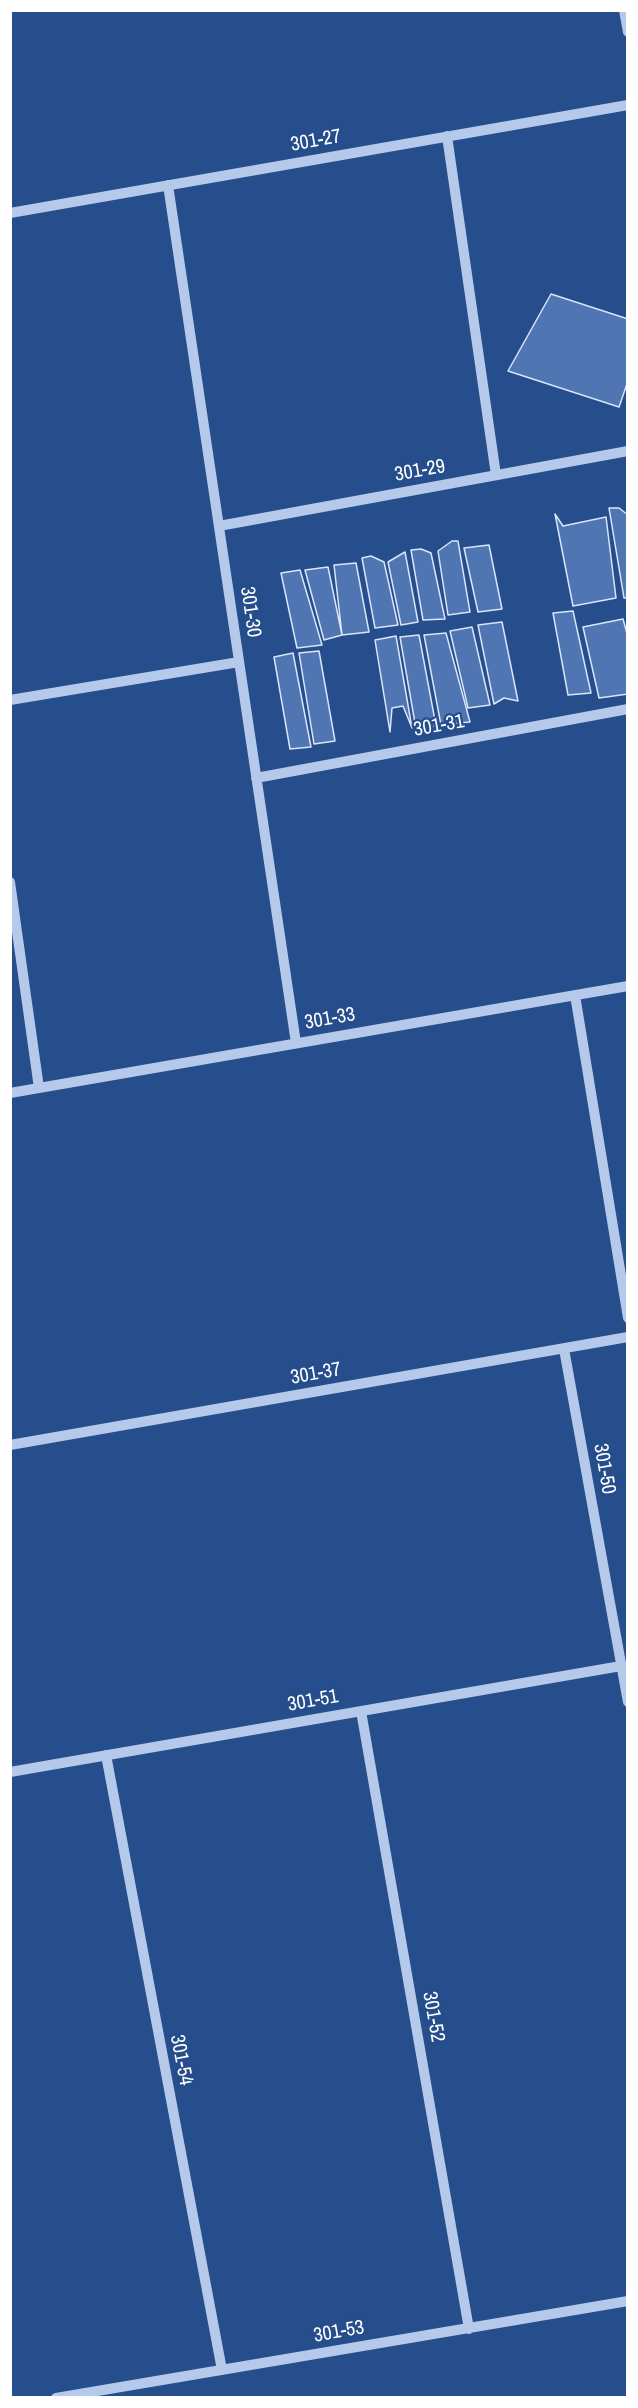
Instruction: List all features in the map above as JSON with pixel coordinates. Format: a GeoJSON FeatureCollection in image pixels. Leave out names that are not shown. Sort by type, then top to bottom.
{"type":"FeatureCollection","features":[{"type":"Feature","properties":{"kind":"street"},"geometry":{"type":"LineString","coordinates":[[624,10],[627,32]]}},
{"type":"Feature","properties":{"kind":"street","name":"301-27"},"geometry":{"type":"LineString","coordinates":[[10,213],[627,105]]}},
{"type":"Feature","properties":{"kind":"street"},"geometry":{"type":"LineString","coordinates":[[447,136],[496,476]]}},
{"type":"Feature","properties":{"kind":"street","name":"301-30"},"geometry":{"type":"LineString","coordinates":[[168,185],[296,1044]]}},
{"type":"Feature","properties":{"kind":"street","name":"301-29"},"geometry":{"type":"LineString","coordinates":[[219,526],[627,452]]}},
{"type":"Feature","properties":{"kind":"street"},"geometry":{"type":"LineString","coordinates":[[10,700],[239,662]]}},
{"type":"Feature","properties":{"kind":"street","name":"301-31"},"geometry":{"type":"LineString","coordinates":[[256,778],[627,709]]}},
{"type":"Feature","properties":{"kind":"street"},"geometry":{"type":"LineString","coordinates":[[10,882],[39,1088]]}},
{"type":"Feature","properties":{"kind":"street","name":"301-33"},"geometry":{"type":"LineString","coordinates":[[10,1093],[627,986]]}},
{"type":"Feature","properties":{"kind":"street"},"geometry":{"type":"LineString","coordinates":[[575,995],[627,1318]]}},
{"type":"Feature","properties":{"kind":"street","name":"301-37"},"geometry":{"type":"LineString","coordinates":[[10,1445],[627,1337]]}},
{"type":"Feature","properties":{"kind":"street","name":"301-50"},"geometry":{"type":"LineString","coordinates":[[564,1349],[627,1702]]}},
{"type":"Feature","properties":{"kind":"street","name":"301-51"},"geometry":{"type":"LineString","coordinates":[[10,1772],[621,1666]]}},
{"type":"Feature","properties":{"kind":"street","name":"301-52"},"geometry":{"type":"LineString","coordinates":[[361,1711],[469,2329]]}},
{"type":"Feature","properties":{"kind":"street","name":"301-54"},"geometry":{"type":"LineString","coordinates":[[106,1755],[222,2370]]}},
{"type":"Feature","properties":{"kind":"street","name":"301-53"},"geometry":{"type":"LineString","coordinates":[[56,2397],[627,2301]]}},
{"type":"Feature","properties":{"kind":"building"},"geometry":{"type":"Polygon","coordinates":[[[551,294],[628,319],[628,381],[619,407],[508,371],[551,294]]]}},
{"type":"Feature","properties":{"kind":"building"},"geometry":{"type":"Polygon","coordinates":[[[609,508],[619,508],[628,515],[628,598],[624,598],[609,508]]]}},
{"type":"Feature","properties":{"kind":"building"},"geometry":{"type":"Polygon","coordinates":[[[555,514],[563,526],[606,517],[616,598],[573,606],[555,514]]]}},
{"type":"Feature","properties":{"kind":"building"},"geometry":{"type":"Polygon","coordinates":[[[452,541],[458,541],[470,612],[448,615],[438,551],[452,541]]]}},
{"type":"Feature","properties":{"kind":"building"},"geometry":{"type":"Polygon","coordinates":[[[489,545],[502,609],[478,612],[464,548],[489,545]]]}},
{"type":"Feature","properties":{"kind":"building"},"geometry":{"type":"Polygon","coordinates":[[[421,549],[431,553],[445,619],[423,620],[411,550],[421,549]]]}},
{"type":"Feature","properties":{"kind":"building"},"geometry":{"type":"Polygon","coordinates":[[[405,552],[418,622],[401,625],[388,562],[405,552]]]}},
{"type":"Feature","properties":{"kind":"building"},"geometry":{"type":"Polygon","coordinates":[[[371,556],[384,562],[398,625],[375,628],[362,558],[371,556]]]}},
{"type":"Feature","properties":{"kind":"building"},"geometry":{"type":"Polygon","coordinates":[[[356,563],[369,632],[342,635],[334,565],[356,563]]]}},
{"type":"Feature","properties":{"kind":"building"},"geometry":{"type":"Polygon","coordinates":[[[328,567],[342,635],[324,640],[305,570],[328,567]]]}},
{"type":"Feature","properties":{"kind":"building"},"geometry":{"type":"Polygon","coordinates":[[[300,570],[322,645],[297,648],[281,573],[300,570]]]}},
{"type":"Feature","properties":{"kind":"building"},"geometry":{"type":"Polygon","coordinates":[[[573,611],[591,693],[568,695],[553,613],[573,611]]]}},
{"type":"Feature","properties":{"kind":"building"},"geometry":{"type":"Polygon","coordinates":[[[623,619],[628,637],[628,694],[599,698],[583,627],[623,619]]]}},
{"type":"Feature","properties":{"kind":"building"},"geometry":{"type":"Polygon","coordinates":[[[502,622],[518,701],[504,698],[494,704],[478,625],[502,622]]]}},
{"type":"Feature","properties":{"kind":"building"},"geometry":{"type":"Polygon","coordinates":[[[472,627],[490,705],[468,708],[450,631],[472,627]]]}},
{"type":"Feature","properties":{"kind":"building"},"geometry":{"type":"Polygon","coordinates":[[[446,633],[470,722],[441,725],[424,635],[446,633]]]}},
{"type":"Feature","properties":{"kind":"building"},"geometry":{"type":"Polygon","coordinates":[[[419,635],[436,726],[416,729],[400,637],[419,635]]]}},
{"type":"Feature","properties":{"kind":"building"},"geometry":{"type":"Polygon","coordinates":[[[396,636],[412,728],[403,706],[392,708],[390,732],[375,640],[396,636]]]}},
{"type":"Feature","properties":{"kind":"building"},"geometry":{"type":"Polygon","coordinates":[[[319,651],[335,741],[314,744],[299,653],[319,651]]]}},
{"type":"Feature","properties":{"kind":"building"},"geometry":{"type":"Polygon","coordinates":[[[293,653],[311,747],[290,749],[274,657],[293,653]]]}}]}
